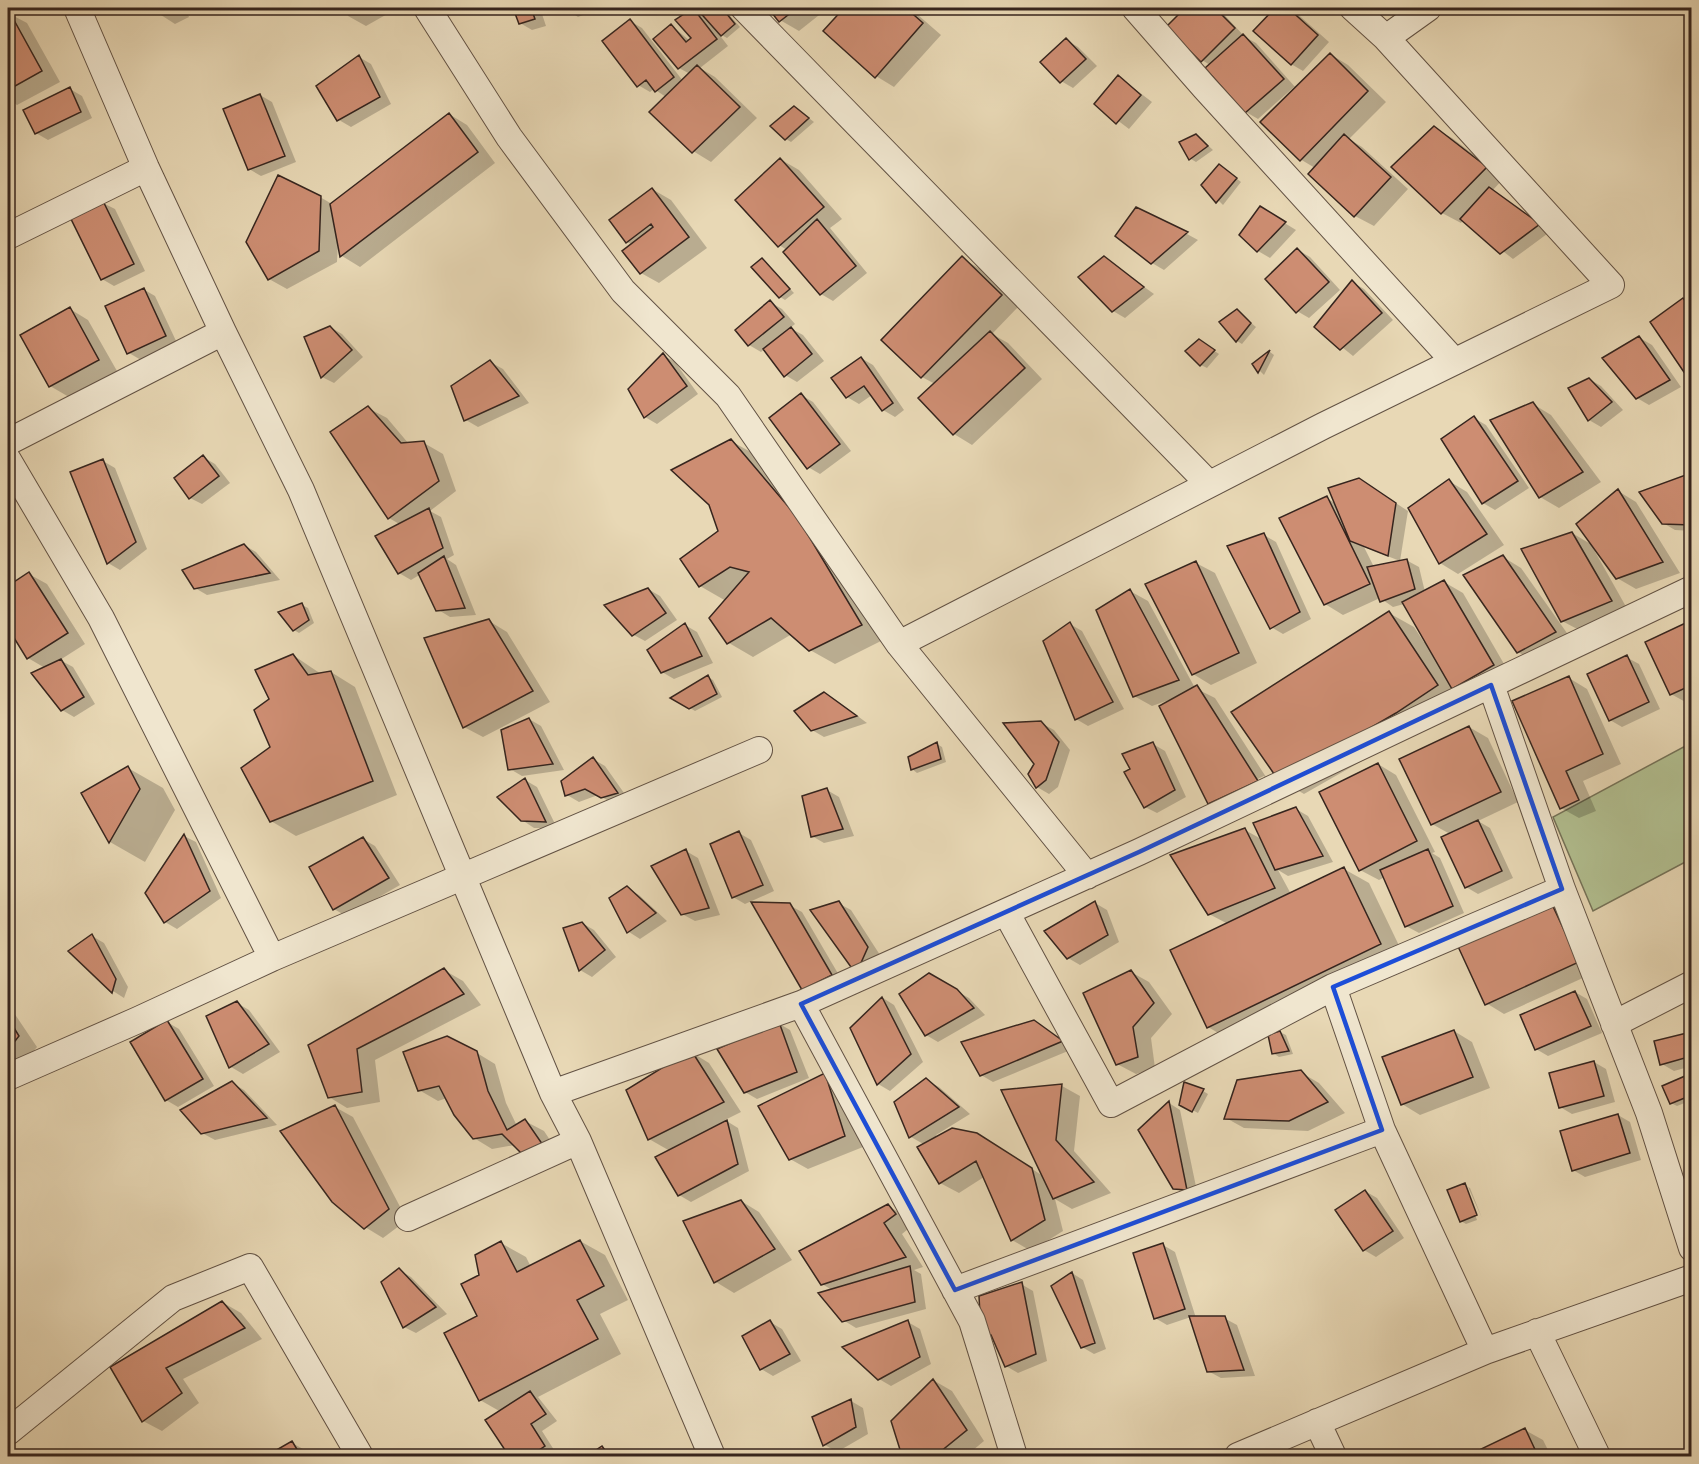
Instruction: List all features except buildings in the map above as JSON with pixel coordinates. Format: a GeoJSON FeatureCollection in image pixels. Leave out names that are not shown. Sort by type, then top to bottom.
{"type":"FeatureCollection","features":[{"type":"Feature","properties":{"kind":"street"},"geometry":{"type":"LineString","coordinates":[[77,8],[146,168],[301,490],[553,1093],[578,1141],[712,1456]]}},
{"type":"Feature","properties":{"kind":"street"},"geometry":{"type":"LineString","coordinates":[[427,8],[509,137],[623,291],[728,396],[899,644],[1087,876]]}},
{"type":"Feature","properties":{"kind":"street"},"geometry":{"type":"LineString","coordinates":[[744,8],[1209,484]]}},
{"type":"Feature","properties":{"kind":"street"},"geometry":{"type":"LineString","coordinates":[[899,644],[1209,484],[1611,285],[1386,38],[1353,8]]}},
{"type":"Feature","properties":{"kind":"street"},"geometry":{"type":"LineString","coordinates":[[1386,38],[1428,8]]}},
{"type":"Feature","properties":{"kind":"street"},"geometry":{"type":"LineString","coordinates":[[1147,12],[1454,361]]}},
{"type":"Feature","properties":{"kind":"street"},"geometry":{"type":"LineString","coordinates":[[8,236],[146,168]]}},
{"type":"Feature","properties":{"kind":"street"},"geometry":{"type":"LineString","coordinates":[[8,442],[223,332]]}},
{"type":"Feature","properties":{"kind":"street"},"geometry":{"type":"LineString","coordinates":[[8,460],[101,618],[272,958]]}},
{"type":"Feature","properties":{"kind":"street"},"geometry":{"type":"LineString","coordinates":[[553,1093],[801,1004],[1087,876],[1692,589]]}},
{"type":"Feature","properties":{"kind":"street"},"geometry":{"type":"LineString","coordinates":[[1491,685],[1562,889],[1649,1113],[1692,1248]]}},
{"type":"Feature","properties":{"kind":"street"},"geometry":{"type":"LineString","coordinates":[[8,1077],[272,958],[464,878],[759,750]]}},
{"type":"Feature","properties":{"kind":"street"},"geometry":{"type":"LineString","coordinates":[[1006,912],[1111,1104],[1333,987],[1562,889]]}},
{"type":"Feature","properties":{"kind":"street"},"geometry":{"type":"LineString","coordinates":[[1614,1024],[1692,984]]}},
{"type":"Feature","properties":{"kind":"street"},"geometry":{"type":"LineString","coordinates":[[1333,987],[1382,1130],[1485,1351]]}},
{"type":"Feature","properties":{"kind":"street"},"geometry":{"type":"LineString","coordinates":[[801,1004],[972,1321],[1014,1456]]}},
{"type":"Feature","properties":{"kind":"street"},"geometry":{"type":"LineString","coordinates":[[955,1290],[1382,1130]]}},
{"type":"Feature","properties":{"kind":"street"},"geometry":{"type":"LineString","coordinates":[[408,1218],[578,1141]]}},
{"type":"Feature","properties":{"kind":"street"},"geometry":{"type":"LineString","coordinates":[[8,1432],[173,1298],[250,1267],[360,1456]]}},
{"type":"Feature","properties":{"kind":"street"},"geometry":{"type":"LineString","coordinates":[[1239,1456],[1485,1351],[1692,1278]]}},
{"type":"Feature","properties":{"kind":"street"},"geometry":{"type":"LineString","coordinates":[[1537,1332],[1597,1456]]}},
{"type":"Feature","properties":{"kind":"street"},"geometry":{"type":"LineString","coordinates":[[1317,1422],[1333,1456]]}},
{"type":"Feature","properties":{"kind":"highlighted area"},"geometry":{"type":"Polygon","coordinates":[[[1491,685],[1562,889],[1333,987],[1382,1130],[955,1290],[801,1004],[1139,852],[1491,685]]]}},
{"type":"Feature","properties":{"kind":"green space"},"geometry":{"type":"Polygon","coordinates":[[[1691,743],[1691,859],[1593,911],[1553,817],[1691,743]]]}}]}
